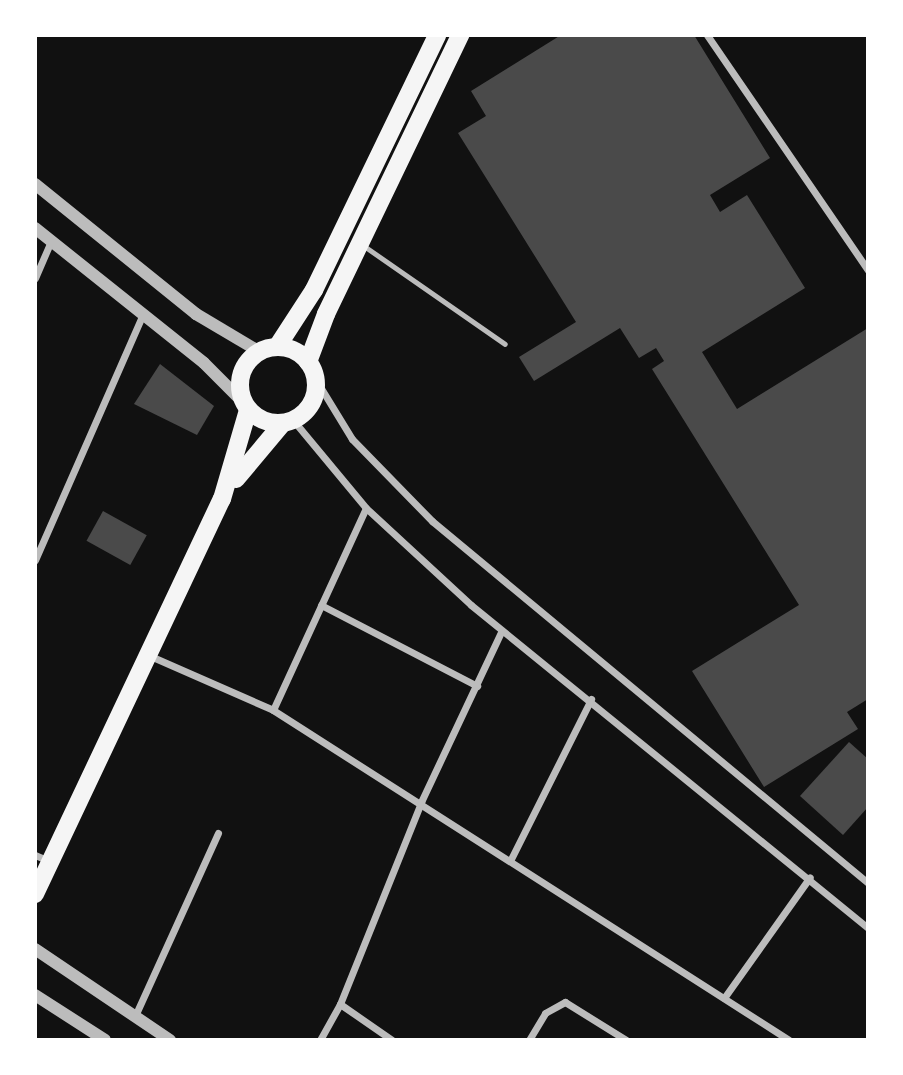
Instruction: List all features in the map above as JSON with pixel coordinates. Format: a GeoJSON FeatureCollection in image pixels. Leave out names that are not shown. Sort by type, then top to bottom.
{"type":"FeatureCollection","features":[{"type":"Feature","properties":{"kind":"highway"},"geometry":{"type":"LineString","coordinates":[[35,894],[43,858],[222,499],[246,406],[243,369],[268,350],[306,305],[437,35]]}},
{"type":"Feature","properties":{"kind":"highway"},"geometry":{"type":"LineString","coordinates":[[308,362],[360,243],[460,35]]}},
{"type":"Feature","properties":{"kind":"highway"},"geometry":{"type":"LineString","coordinates":[[342,232],[360,243]]}},
{"type":"Feature","properties":{"kind":"highway"},"geometry":{"type":"LineString","coordinates":[[222,499],[288,422],[311,404],[316,380],[308,362],[289,349],[268,350]]}},
{"type":"Feature","properties":{"kind":"highway"},"geometry":{"type":"LineString","coordinates":[[246,406],[264,421],[288,422]]}},
{"type":"Feature","properties":{"kind":"street"},"geometry":{"type":"LineString","coordinates":[[707,35],[868,270]]}},
{"type":"Feature","properties":{"kind":"street"},"geometry":{"type":"LineString","coordinates":[[35,184],[196,314],[268,350]]}},
{"type":"Feature","properties":{"kind":"street"},"geometry":{"type":"LineString","coordinates":[[35,228],[204,363],[246,406]]}},
{"type":"Feature","properties":{"kind":"street"},"geometry":{"type":"LineString","coordinates":[[35,278],[51,241]]}},
{"type":"Feature","properties":{"kind":"street"},"geometry":{"type":"LineString","coordinates":[[35,560],[142,316]]}},
{"type":"Feature","properties":{"kind":"street"},"geometry":{"type":"LineString","coordinates":[[316,380],[352,439],[432,521],[868,883]]}},
{"type":"Feature","properties":{"kind":"street"},"geometry":{"type":"LineString","coordinates":[[288,422],[366,508],[501,632],[591,699],[810,877],[868,928]]}},
{"type":"Feature","properties":{"kind":"street"},"geometry":{"type":"LineString","coordinates":[[273,710],[366,508]]}},
{"type":"Feature","properties":{"kind":"street"},"geometry":{"type":"LineString","coordinates":[[321,605],[477,686]]}},
{"type":"Feature","properties":{"kind":"street"},"geometry":{"type":"LineString","coordinates":[[320,1040],[340,1004],[421,802],[501,632]]}},
{"type":"Feature","properties":{"kind":"street"},"geometry":{"type":"LineString","coordinates":[[147,654],[273,710],[511,859],[789,1040]]}},
{"type":"Feature","properties":{"kind":"street"},"geometry":{"type":"LineString","coordinates":[[511,859],[591,699]]}},
{"type":"Feature","properties":{"kind":"street"},"geometry":{"type":"LineString","coordinates":[[135,1016],[218,833]]}},
{"type":"Feature","properties":{"kind":"street"},"geometry":{"type":"LineString","coordinates":[[724,998],[810,877]]}},
{"type":"Feature","properties":{"kind":"street"},"geometry":{"type":"LineString","coordinates":[[35,949],[170,1040]]}},
{"type":"Feature","properties":{"kind":"street"},"geometry":{"type":"LineString","coordinates":[[35,995],[105,1040]]}},
{"type":"Feature","properties":{"kind":"street"},"geometry":{"type":"LineString","coordinates":[[529,1040],[545,1013],[565,1002],[626,1040]]}},
{"type":"Feature","properties":{"kind":"street"},"geometry":{"type":"LineString","coordinates":[[340,1004],[392,1040]]}},
{"type":"Feature","properties":{"kind":"lane"},"geometry":{"type":"LineString","coordinates":[[360,243],[505,344]]}},
{"type":"Feature","properties":{"kind":"building"},"geometry":{"type":"Polygon","coordinates":[[[561,35],[694,35],[770,158],[710,195],[720,212],[747,195],[805,288],[702,352],[737,409],[868,328],[868,699],[847,712],[858,729],[764,787],[692,671],[799,605],[652,369],[664,361],[656,348],[639,358],[620,328],[534,381],[519,357],[576,322],[458,133],[486,116],[471,91],[561,35]]]}},
{"type":"Feature","properties":{"kind":"building"},"geometry":{"type":"Polygon","coordinates":[[[160,364],[214,406],[197,435],[134,404],[160,364]]]}},
{"type":"Feature","properties":{"kind":"building"},"geometry":{"type":"Polygon","coordinates":[[[103,511],[147,535],[130,565],[87,541],[103,511]]]}},
{"type":"Feature","properties":{"kind":"building"},"geometry":{"type":"Polygon","coordinates":[[[849,742],[868,759],[868,807],[843,835],[800,796],[849,742]]]}}]}
